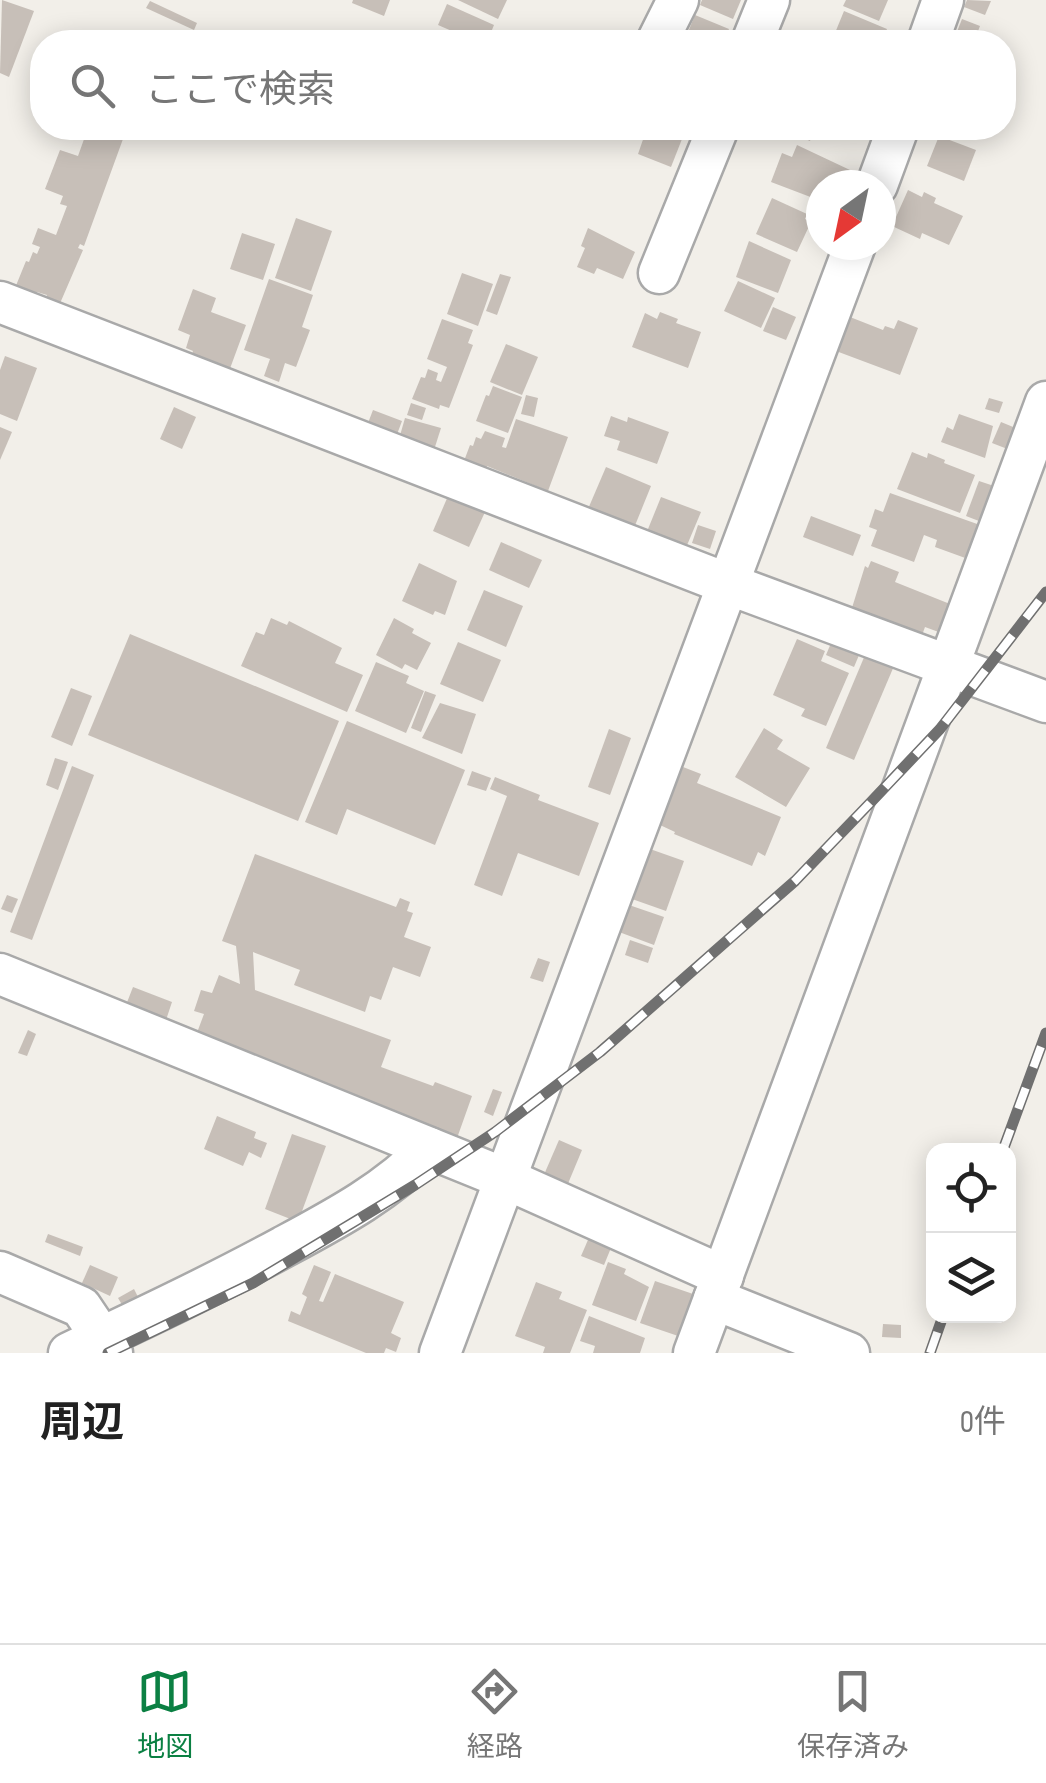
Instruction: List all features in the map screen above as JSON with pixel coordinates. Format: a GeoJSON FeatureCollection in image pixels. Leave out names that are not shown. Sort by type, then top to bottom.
{"type":"FeatureCollection","features":[{"type":"Feature","properties":{"kind":"street"},"geometry":{"type":"LineString","coordinates":[[663,30],[678,0]]}},
{"type":"Feature","properties":{"kind":"street"},"geometry":{"type":"LineString","coordinates":[[757,30],[770,0]]}},
{"type":"Feature","properties":{"kind":"street"},"geometry":{"type":"LineString","coordinates":[[933,30],[944,0]]}},
{"type":"Feature","properties":{"kind":"street"},"geometry":{"type":"LineString","coordinates":[[659,273],[713,140]]}},
{"type":"Feature","properties":{"kind":"street"},"geometry":{"type":"LineString","coordinates":[[883,170],[894,140]]}},
{"type":"Feature","properties":{"kind":"street"},"geometry":{"type":"LineString","coordinates":[[440,1353],[849,260]]}},
{"type":"Feature","properties":{"kind":"street"},"geometry":{"type":"LineString","coordinates":[[0,302],[728,584],[1046,702]]}},
{"type":"Feature","properties":{"kind":"street"},"geometry":{"type":"LineString","coordinates":[[694,1353],[1046,402]]}},
{"type":"Feature","properties":{"kind":"street"},"geometry":{"type":"LineString","coordinates":[[0,974],[506,1179],[849,1353]]}},
{"type":"Feature","properties":{"kind":"street"},"geometry":{"type":"LineString","coordinates":[[0,1272],[80,1307],[94,1348],[354,1208],[430,1148]]}},
{"type":"Feature","properties":{"kind":"building"},"geometry":{"type":"Polygon","coordinates":[[[2,0],[34,11],[9,77],[0,73],[2,0]]]}},
{"type":"Feature","properties":{"kind":"building"},"geometry":{"type":"Polygon","coordinates":[[[390,0],[384,16],[352,3],[390,0]]]}},
{"type":"Feature","properties":{"kind":"building"},"geometry":{"type":"Polygon","coordinates":[[[458,0],[507,0],[498,19],[458,0]]]}},
{"type":"Feature","properties":{"kind":"building"},"geometry":{"type":"Polygon","coordinates":[[[702,0],[741,0],[733,19],[700,5],[702,0]]]}},
{"type":"Feature","properties":{"kind":"building"},"geometry":{"type":"Polygon","coordinates":[[[846,0],[888,0],[879,21],[843,6],[846,0]]]}},
{"type":"Feature","properties":{"kind":"building"},"geometry":{"type":"Polygon","coordinates":[[[967,0],[991,1],[985,15],[964,7],[967,0]]]}},
{"type":"Feature","properties":{"kind":"building"},"geometry":{"type":"Polygon","coordinates":[[[150,1],[197,23],[194,30],[146,8],[150,1]]]}},
{"type":"Feature","properties":{"kind":"building"},"geometry":{"type":"Polygon","coordinates":[[[447,4],[494,25],[492,30],[449,30],[438,25],[447,4]]]}},
{"type":"Feature","properties":{"kind":"building"},"geometry":{"type":"Polygon","coordinates":[[[844,11],[887,29],[887,30],[836,30],[844,11]]]}},
{"type":"Feature","properties":{"kind":"building"},"geometry":{"type":"Polygon","coordinates":[[[695,15],[729,29],[729,30],[689,30],[695,15]]]}},
{"type":"Feature","properties":{"kind":"building"},"geometry":{"type":"Polygon","coordinates":[[[962,19],[980,26],[978,30],[958,30],[962,19]]]}},
{"type":"Feature","properties":{"kind":"building"},"geometry":{"type":"Polygon","coordinates":[[[84,140],[123,140],[58,308],[44,303],[47,295],[37,292],[35,296],[15,288],[26,261],[40,247],[32,244],[38,228],[56,235],[67,206],[60,204],[63,196],[45,189],[60,150],[78,156],[84,140]]]}},
{"type":"Feature","properties":{"kind":"building"},"geometry":{"type":"Polygon","coordinates":[[[643,140],[682,140],[671,167],[638,154],[643,140]]]}},
{"type":"Feature","properties":{"kind":"building"},"geometry":{"type":"Polygon","coordinates":[[[937,140],[950,140],[976,150],[964,181],[927,166],[937,140]]]}},
{"type":"Feature","properties":{"kind":"building"},"geometry":{"type":"Polygon","coordinates":[[[797,145],[850,170],[806,170],[806,195],[771,182],[782,153],[792,157],[797,145]]]}},
{"type":"Feature","properties":{"kind":"building"},"geometry":{"type":"Polygon","coordinates":[[[908,190],[922,197],[924,192],[936,198],[934,203],[963,216],[949,245],[922,233],[920,239],[896,228],[896,217],[908,190]]]}},
{"type":"Feature","properties":{"kind":"building"},"geometry":{"type":"Polygon","coordinates":[[[772,198],[806,214],[806,233],[797,252],[756,234],[772,198]]]}},
{"type":"Feature","properties":{"kind":"building"},"geometry":{"type":"Polygon","coordinates":[[[296,218],[332,231],[311,291],[275,278],[296,218]]]}},
{"type":"Feature","properties":{"kind":"building"},"geometry":{"type":"Polygon","coordinates":[[[588,228],[635,252],[623,279],[597,268],[594,274],[577,267],[588,228]]]}},
{"type":"Feature","properties":{"kind":"building"},"geometry":{"type":"Polygon","coordinates":[[[242,233],[275,244],[263,280],[230,269],[242,233]]]}},
{"type":"Feature","properties":{"kind":"building"},"geometry":{"type":"Polygon","coordinates":[[[749,241],[791,260],[778,293],[736,277],[749,241]]]}},
{"type":"Feature","properties":{"kind":"building"},"geometry":{"type":"Polygon","coordinates":[[[462,273],[493,284],[478,326],[447,314],[462,273]]]}},
{"type":"Feature","properties":{"kind":"building"},"geometry":{"type":"Polygon","coordinates":[[[500,274],[511,277],[497,315],[486,311],[500,274]]]}},
{"type":"Feature","properties":{"kind":"building"},"geometry":{"type":"Polygon","coordinates":[[[269,279],[313,295],[302,327],[310,330],[296,367],[285,363],[279,382],[264,376],[270,359],[244,350],[269,279]]]}},
{"type":"Feature","properties":{"kind":"building"},"geometry":{"type":"Polygon","coordinates":[[[738,281],[775,298],[761,328],[724,311],[738,281]]]}},
{"type":"Feature","properties":{"kind":"building"},"geometry":{"type":"Polygon","coordinates":[[[193,289],[216,298],[211,312],[246,325],[228,374],[190,360],[193,351],[186,348],[190,335],[178,330],[193,289]]]}},
{"type":"Feature","properties":{"kind":"building"},"geometry":{"type":"Polygon","coordinates":[[[773,307],[796,317],[786,340],[763,331],[773,307]]]}},
{"type":"Feature","properties":{"kind":"building"},"geometry":{"type":"Polygon","coordinates":[[[660,312],[701,332],[688,368],[632,347],[645,313],[657,319],[660,312]]]}},
{"type":"Feature","properties":{"kind":"building"},"geometry":{"type":"Polygon","coordinates":[[[850,317],[883,330],[885,326],[894,329],[898,320],[918,328],[900,375],[836,351],[850,317]]]}},
{"type":"Feature","properties":{"kind":"building"},"geometry":{"type":"Polygon","coordinates":[[[442,319],[473,330],[468,343],[473,345],[449,408],[440,405],[439,409],[412,399],[428,369],[438,373],[436,380],[441,382],[447,367],[427,359],[442,319]]]}},
{"type":"Feature","properties":{"kind":"building"},"geometry":{"type":"Polygon","coordinates":[[[506,344],[538,357],[522,395],[490,382],[506,344]]]}},
{"type":"Feature","properties":{"kind":"building"},"geometry":{"type":"Polygon","coordinates":[[[5,356],[37,368],[17,421],[0,414],[0,370],[5,356]]]}},
{"type":"Feature","properties":{"kind":"building"},"geometry":{"type":"Polygon","coordinates":[[[493,386],[522,397],[508,433],[476,421],[493,386]]]}},
{"type":"Feature","properties":{"kind":"building"},"geometry":{"type":"Polygon","coordinates":[[[526,395],[538,398],[534,417],[521,414],[526,395]]]}},
{"type":"Feature","properties":{"kind":"building"},"geometry":{"type":"Polygon","coordinates":[[[989,398],[1003,402],[999,413],[985,409],[989,398]]]}},
{"type":"Feature","properties":{"kind":"building"},"geometry":{"type":"Polygon","coordinates":[[[411,403],[426,408],[422,420],[407,415],[411,403]]]}},
{"type":"Feature","properties":{"kind":"building"},"geometry":{"type":"Polygon","coordinates":[[[174,407],[196,417],[182,449],[160,439],[174,407]]]}},
{"type":"Feature","properties":{"kind":"building"},"geometry":{"type":"Polygon","coordinates":[[[373,410],[402,421],[396,437],[374,430],[375,425],[368,423],[373,410]]]}},
{"type":"Feature","properties":{"kind":"building"},"geometry":{"type":"Polygon","coordinates":[[[959,414],[993,426],[985,458],[941,442],[947,427],[953,430],[959,414]]]}},
{"type":"Feature","properties":{"kind":"building"},"geometry":{"type":"Polygon","coordinates":[[[611,416],[627,422],[628,417],[669,432],[657,464],[617,450],[620,441],[604,436],[611,416]]]}},
{"type":"Feature","properties":{"kind":"building"},"geometry":{"type":"Polygon","coordinates":[[[405,418],[441,428],[434,450],[399,439],[405,418]]]}},
{"type":"Feature","properties":{"kind":"building"},"geometry":{"type":"Polygon","coordinates":[[[516,419],[568,437],[548,491],[487,466],[486,470],[464,461],[470,445],[476,437],[481,439],[485,431],[505,438],[502,447],[506,448],[516,419]]]}},
{"type":"Feature","properties":{"kind":"building"},"geometry":{"type":"Polygon","coordinates":[[[1001,422],[1018,429],[1010,450],[992,443],[1001,422]]]}},
{"type":"Feature","properties":{"kind":"building"},"geometry":{"type":"Polygon","coordinates":[[[0,427],[12,432],[0,460],[0,427]]]}},
{"type":"Feature","properties":{"kind":"building"},"geometry":{"type":"Polygon","coordinates":[[[912,452],[927,458],[928,453],[975,475],[960,513],[897,489],[912,452]]]}},
{"type":"Feature","properties":{"kind":"building"},"geometry":{"type":"Polygon","coordinates":[[[606,467],[651,486],[634,528],[588,509],[606,467]]]}},
{"type":"Feature","properties":{"kind":"building"},"geometry":{"type":"Polygon","coordinates":[[[979,481],[997,487],[984,523],[966,516],[979,481]]]}},
{"type":"Feature","properties":{"kind":"building"},"geometry":{"type":"Polygon","coordinates":[[[890,493],[980,525],[968,559],[935,547],[937,540],[924,535],[914,562],[871,546],[877,530],[869,527],[875,509],[883,512],[890,493]]]}},
{"type":"Feature","properties":{"kind":"building"},"geometry":{"type":"Polygon","coordinates":[[[448,496],[485,512],[469,547],[433,531],[448,496]]]}},
{"type":"Feature","properties":{"kind":"building"},"geometry":{"type":"Polygon","coordinates":[[[661,497],[701,512],[685,550],[646,534],[661,497]]]}},
{"type":"Feature","properties":{"kind":"building"},"geometry":{"type":"Polygon","coordinates":[[[811,516],[861,535],[853,556],[803,537],[811,516]]]}},
{"type":"Feature","properties":{"kind":"building"},"geometry":{"type":"Polygon","coordinates":[[[698,525],[716,531],[710,549],[692,543],[698,525]]]}},
{"type":"Feature","properties":{"kind":"building"},"geometry":{"type":"Polygon","coordinates":[[[501,542],[542,560],[529,588],[489,570],[501,542]]]}},
{"type":"Feature","properties":{"kind":"building"},"geometry":{"type":"Polygon","coordinates":[[[871,561],[899,572],[895,582],[955,606],[944,634],[925,627],[921,638],[851,611],[865,566],[868,568],[871,561]]]}},
{"type":"Feature","properties":{"kind":"building"},"geometry":{"type":"Polygon","coordinates":[[[419,563],[457,581],[445,615],[435,611],[433,615],[402,601],[419,563]]]}},
{"type":"Feature","properties":{"kind":"building"},"geometry":{"type":"Polygon","coordinates":[[[484,590],[523,606],[506,647],[467,630],[484,590]]]}},
{"type":"Feature","properties":{"kind":"building"},"geometry":{"type":"Polygon","coordinates":[[[271,618],[287,625],[289,621],[342,648],[335,663],[363,675],[347,712],[241,666],[256,632],[264,635],[271,618]]]}},
{"type":"Feature","properties":{"kind":"building"},"geometry":{"type":"Polygon","coordinates":[[[394,618],[431,643],[417,670],[405,664],[402,669],[376,655],[394,618]]]}},
{"type":"Feature","properties":{"kind":"building"},"geometry":{"type":"Polygon","coordinates":[[[130,634],[339,721],[298,821],[88,735],[130,634]]]}},
{"type":"Feature","properties":{"kind":"building"},"geometry":{"type":"Polygon","coordinates":[[[834,636],[862,648],[854,667],[826,655],[834,636]]]}},
{"type":"Feature","properties":{"kind":"building"},"geometry":{"type":"Polygon","coordinates":[[[797,639],[825,651],[821,661],[849,673],[826,726],[801,716],[805,709],[773,695],[797,639]]]}},
{"type":"Feature","properties":{"kind":"building"},"geometry":{"type":"Polygon","coordinates":[[[458,642],[501,660],[483,702],[440,684],[458,642]]]}},
{"type":"Feature","properties":{"kind":"building"},"geometry":{"type":"Polygon","coordinates":[[[865,655],[894,666],[854,760],[826,748],[865,655]]]}},
{"type":"Feature","properties":{"kind":"building"},"geometry":{"type":"Polygon","coordinates":[[[376,662],[409,676],[406,683],[424,691],[406,733],[355,711],[376,662]]]}},
{"type":"Feature","properties":{"kind":"building"},"geometry":{"type":"Polygon","coordinates":[[[71,688],[92,696],[72,746],[51,737],[71,688]]]}},
{"type":"Feature","properties":{"kind":"building"},"geometry":{"type":"Polygon","coordinates":[[[425,691],[436,695],[421,732],[411,728],[425,691]]]}},
{"type":"Feature","properties":{"kind":"building"},"geometry":{"type":"Polygon","coordinates":[[[440,703],[476,714],[462,754],[422,738],[440,703]]]}},
{"type":"Feature","properties":{"kind":"building"},"geometry":{"type":"Polygon","coordinates":[[[347,721],[465,770],[435,845],[347,809],[337,835],[305,822],[347,721]]]}},
{"type":"Feature","properties":{"kind":"building"},"geometry":{"type":"Polygon","coordinates":[[[764,728],[783,740],[777,749],[810,768],[786,807],[735,777],[764,728]]]}},
{"type":"Feature","properties":{"kind":"building"},"geometry":{"type":"Polygon","coordinates":[[[609,729],[631,738],[610,795],[588,787],[609,729]]]}},
{"type":"Feature","properties":{"kind":"building"},"geometry":{"type":"Polygon","coordinates":[[[55,758],[68,762],[58,790],[46,785],[55,758]]]}},
{"type":"Feature","properties":{"kind":"building"},"geometry":{"type":"Polygon","coordinates":[[[72,766],[94,775],[32,940],[10,932],[72,766]]]}},
{"type":"Feature","properties":{"kind":"building"},"geometry":{"type":"Polygon","coordinates":[[[683,767],[701,774],[697,783],[781,817],[765,856],[758,852],[752,866],[660,825],[683,767]]]}},
{"type":"Feature","properties":{"kind":"building"},"geometry":{"type":"Polygon","coordinates":[[[472,771],[491,778],[486,791],[467,785],[472,771]]]}},
{"type":"Feature","properties":{"kind":"building"},"geometry":{"type":"Polygon","coordinates":[[[495,777],[540,795],[538,800],[599,823],[579,876],[518,853],[502,896],[474,885],[507,796],[490,789],[495,777]]]}},
{"type":"Feature","properties":{"kind":"building"},"geometry":{"type":"Polygon","coordinates":[[[650,849],[684,861],[666,911],[632,899],[650,849]]]}},
{"type":"Feature","properties":{"kind":"building"},"geometry":{"type":"Polygon","coordinates":[[[255,854],[396,907],[400,898],[410,902],[407,911],[413,913],[404,937],[431,947],[420,977],[393,967],[381,1000],[370,996],[365,1012],[294,985],[300,970],[253,952],[255,990],[391,1040],[381,1067],[472,1096],[456,1141],[397,1118],[399,1112],[195,1038],[204,1014],[194,1011],[201,990],[212,993],[219,975],[240,984],[236,946],[222,941],[255,854]]]}},
{"type":"Feature","properties":{"kind":"building"},"geometry":{"type":"Polygon","coordinates":[[[7,895],[18,899],[12,913],[1,909],[7,895]]]}},
{"type":"Feature","properties":{"kind":"building"},"geometry":{"type":"Polygon","coordinates":[[[629,905],[664,917],[654,945],[619,932],[629,905]]]}},
{"type":"Feature","properties":{"kind":"building"},"geometry":{"type":"Polygon","coordinates":[[[630,940],[653,948],[648,963],[625,955],[630,940]]]}},
{"type":"Feature","properties":{"kind":"building"},"geometry":{"type":"Polygon","coordinates":[[[538,958],[550,962],[543,982],[530,978],[538,958]]]}},
{"type":"Feature","properties":{"kind":"building"},"geometry":{"type":"Polygon","coordinates":[[[133,987],[172,1002],[166,1020],[126,1005],[133,987]]]}},
{"type":"Feature","properties":{"kind":"building"},"geometry":{"type":"Polygon","coordinates":[[[28,1030],[36,1034],[27,1056],[18,1053],[28,1030]]]}},
{"type":"Feature","properties":{"kind":"building"},"geometry":{"type":"Polygon","coordinates":[[[493,1089],[502,1092],[493,1116],[484,1112],[493,1089]]]}},
{"type":"Feature","properties":{"kind":"building"},"geometry":{"type":"Polygon","coordinates":[[[217,1116],[256,1132],[254,1138],[267,1143],[261,1158],[249,1152],[243,1166],[204,1149],[217,1116]]]}},
{"type":"Feature","properties":{"kind":"building"},"geometry":{"type":"Polygon","coordinates":[[[292,1134],[326,1146],[298,1222],[265,1209],[292,1134]]]}},
{"type":"Feature","properties":{"kind":"building"},"geometry":{"type":"Polygon","coordinates":[[[559,1140],[582,1150],[567,1186],[543,1177],[559,1140]]]}},
{"type":"Feature","properties":{"kind":"building"},"geometry":{"type":"Polygon","coordinates":[[[591,1233],[613,1243],[604,1265],[581,1256],[591,1233]]]}},
{"type":"Feature","properties":{"kind":"building"},"geometry":{"type":"Polygon","coordinates":[[[48,1234],[83,1247],[80,1256],[45,1242],[48,1234]]]}},
{"type":"Feature","properties":{"kind":"building"},"geometry":{"type":"Polygon","coordinates":[[[608,1262],[626,1269],[624,1274],[649,1287],[636,1321],[592,1305],[608,1262]]]}},
{"type":"Feature","properties":{"kind":"building"},"geometry":{"type":"Polygon","coordinates":[[[90,1265],[118,1277],[110,1296],[82,1283],[90,1265]]]}},
{"type":"Feature","properties":{"kind":"building"},"geometry":{"type":"Polygon","coordinates":[[[314,1265],[331,1272],[319,1301],[323,1302],[335,1274],[404,1302],[391,1333],[401,1338],[396,1352],[386,1348],[384,1353],[366,1353],[288,1321],[291,1311],[300,1315],[307,1297],[302,1294],[314,1265]]]}},
{"type":"Feature","properties":{"kind":"building"},"geometry":{"type":"Polygon","coordinates":[[[655,1281],[699,1296],[684,1338],[640,1323],[655,1281]]]}},
{"type":"Feature","properties":{"kind":"building"},"geometry":{"type":"Polygon","coordinates":[[[536,1282],[562,1292],[559,1299],[587,1310],[570,1353],[543,1353],[545,1347],[515,1336],[536,1282]]]}},
{"type":"Feature","properties":{"kind":"building"},"geometry":{"type":"Polygon","coordinates":[[[134,1289],[139,1299],[124,1308],[118,1298],[134,1289]]]}},
{"type":"Feature","properties":{"kind":"building"},"geometry":{"type":"Polygon","coordinates":[[[589,1316],[645,1338],[640,1353],[593,1353],[595,1346],[580,1341],[589,1316]]]}},
{"type":"Feature","properties":{"kind":"building"},"geometry":{"type":"Polygon","coordinates":[[[883,1324],[901,1325],[901,1338],[882,1337],[883,1324]]]}},
{"type":"Feature","properties":{"kind":"railway"},"geometry":{"type":"LineString","coordinates":[[108,1353],[253,1283],[415,1185],[495,1132],[600,1052],[795,881],[940,729],[1046,592]]}},
{"type":"Feature","properties":{"kind":"railway"},"geometry":{"type":"LineString","coordinates":[[1006,1143],[1046,1033]]}},
{"type":"Feature","properties":{"kind":"railway"},"geometry":{"type":"LineString","coordinates":[[930,1353],[941,1323]]}}]}
